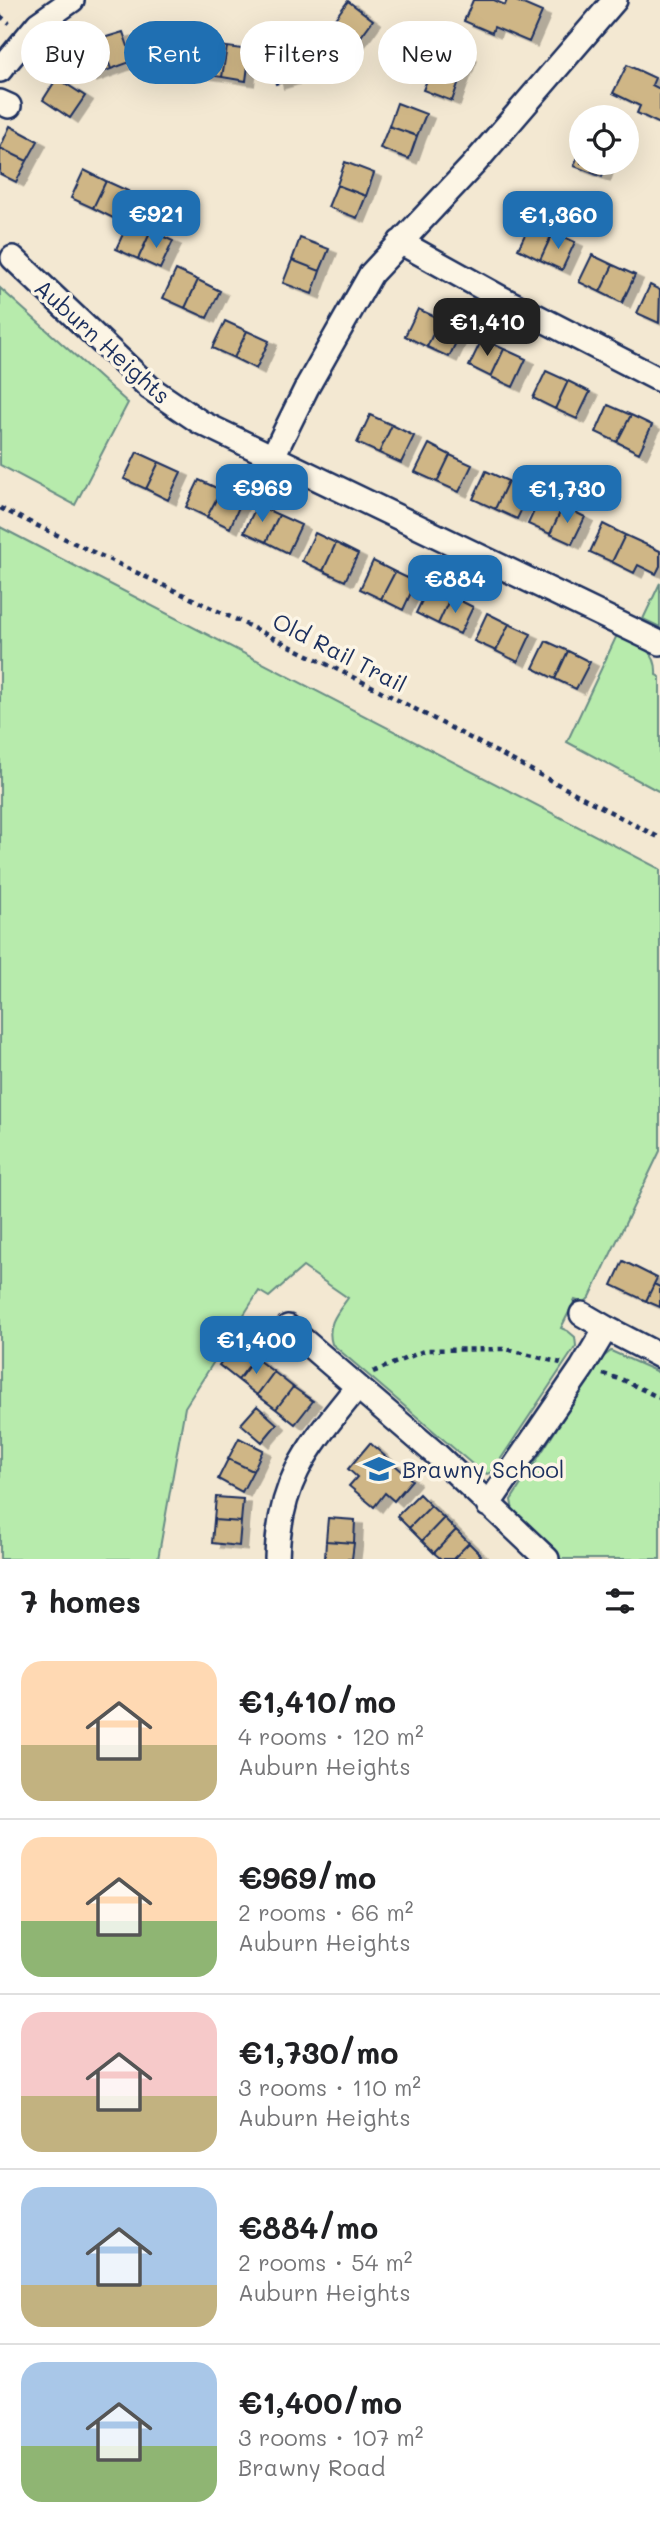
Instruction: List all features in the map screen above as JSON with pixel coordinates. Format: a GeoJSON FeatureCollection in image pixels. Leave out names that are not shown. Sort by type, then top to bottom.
{"type":"FeatureCollection","features":[{"type":"Feature","properties":{"kind":"street"},"geometry":{"type":"LineString","coordinates":[[0,69],[38,24],[72,0]]}},
{"type":"Feature","properties":{"kind":"street"},"geometry":{"type":"LineString","coordinates":[[273,456],[307,387],[363,286],[400,242],[474,164],[615,0]]}},
{"type":"Feature","properties":{"kind":"street"},"geometry":{"type":"LineString","coordinates":[[400,242],[501,298],[660,380]]}},
{"type":"Feature","properties":{"kind":"street","name":"Auburn Heights"},"geometry":{"type":"LineString","coordinates":[[13,258],[123,363],[172,404],[200,422],[660,643]]}},
{"type":"Feature","properties":{"kind":"street"},"geometry":{"type":"LineString","coordinates":[[582,1314],[660,1356]]}},
{"type":"Feature","properties":{"kind":"street"},"geometry":{"type":"LineString","coordinates":[[288,1327],[437,1455],[547,1559]]}},
{"type":"Feature","properties":{"kind":"street"},"geometry":{"type":"LineString","coordinates":[[488,1505],[582,1368],[606,1328]]}},
{"type":"Feature","properties":{"kind":"street"},"geometry":{"type":"LineString","coordinates":[[278,1559],[284,1502],[291,1478],[323,1429],[357,1387]]}},
{"type":"Feature","properties":{"kind":"path","name":"Old Rail Trail"},"geometry":{"type":"LineString","coordinates":[[0,508],[364,683],[660,838]]}},
{"type":"Feature","properties":{"kind":"path"},"geometry":{"type":"LineString","coordinates":[[357,1387],[374,1371],[426,1350],[506,1349],[622,1380],[660,1398]]}},
{"type":"Feature","properties":{"kind":"green space"},"geometry":{"type":"Polygon","coordinates":[[[0,288],[128,403],[75,505],[0,465],[0,288]]]}},
{"type":"Feature","properties":{"kind":"green space"},"geometry":{"type":"Polygon","coordinates":[[[0,527],[660,869],[660,1151],[590,1297],[584,1303],[575,1300],[561,1328],[575,1337],[576,1346],[492,1472],[487,1474],[479,1470],[332,1344],[332,1325],[348,1298],[303,1267],[269,1297],[259,1291],[185,1407],[158,1559],[0,1559],[0,527]]]}},
{"type":"Feature","properties":{"kind":"green space"},"geometry":{"type":"Polygon","coordinates":[[[660,583],[660,627],[643,619],[660,583]]]}},
{"type":"Feature","properties":{"kind":"green space"},"geometry":{"type":"Polygon","coordinates":[[[617,635],[650,653],[656,666],[656,675],[660,677],[660,792],[567,742],[617,635]]]}},
{"type":"Feature","properties":{"kind":"green space"},"geometry":{"type":"Polygon","coordinates":[[[611,1351],[660,1373],[660,1559],[560,1559],[513,1511],[511,1500],[602,1358],[611,1351]]]}},
{"type":"Feature","properties":{"kind":"building"},"geometry":{"type":"Polygon","coordinates":[[[473,0],[494,0],[505,5],[507,0],[514,0],[542,12],[529,42],[494,27],[492,33],[477,27],[477,21],[464,21],[473,0]]]}},
{"type":"Feature","properties":{"kind":"building"},"geometry":{"type":"Polygon","coordinates":[[[348,1],[373,20],[364,32],[364,21],[334,20],[348,1]]]}},
{"type":"Feature","properties":{"kind":"building"},"geometry":{"type":"Polygon","coordinates":[[[123,32],[124,35],[124,64],[111,69],[110,66],[110,36],[123,32]]]}},
{"type":"Feature","properties":{"kind":"building"},"geometry":{"type":"Polygon","coordinates":[[[227,47],[240,49],[240,80],[226,78],[227,47]]]}},
{"type":"Feature","properties":{"kind":"building"},"geometry":{"type":"Polygon","coordinates":[[[627,65],[655,78],[652,85],[660,89],[660,124],[639,114],[639,105],[613,93],[627,65]]]}},
{"type":"Feature","properties":{"kind":"building"},"geometry":{"type":"Polygon","coordinates":[[[53,84],[66,84],[85,96],[70,118],[43,100],[53,84]]]}},
{"type":"Feature","properties":{"kind":"building"},"geometry":{"type":"Polygon","coordinates":[[[425,84],[458,84],[452,101],[423,90],[425,84]]]}},
{"type":"Feature","properties":{"kind":"building"},"geometry":{"type":"Polygon","coordinates":[[[397,103],[426,114],[417,136],[389,126],[397,103]]]}},
{"type":"Feature","properties":{"kind":"building"},"geometry":{"type":"Polygon","coordinates":[[[10,126],[38,141],[27,161],[0,148],[10,126]]]}},
{"type":"Feature","properties":{"kind":"building"},"geometry":{"type":"Polygon","coordinates":[[[389,126],[417,136],[409,159],[380,148],[389,126]]]}},
{"type":"Feature","properties":{"kind":"building"},"geometry":{"type":"Polygon","coordinates":[[[0,148],[27,161],[16,182],[0,174],[0,148]]]}},
{"type":"Feature","properties":{"kind":"building"},"geometry":{"type":"Polygon","coordinates":[[[345,162],[374,173],[366,196],[337,185],[345,162]]]}},
{"type":"Feature","properties":{"kind":"building"},"geometry":{"type":"Polygon","coordinates":[[[84,170],[106,181],[93,208],[71,198],[84,170]]]}},
{"type":"Feature","properties":{"kind":"building"},"geometry":{"type":"Polygon","coordinates":[[[106,181],[128,191],[115,219],[93,208],[106,181]]]}},
{"type":"Feature","properties":{"kind":"building"},"geometry":{"type":"Polygon","coordinates":[[[337,185],[366,196],[357,218],[328,207],[337,185]]]}},
{"type":"Feature","properties":{"kind":"building"},"geometry":{"type":"Polygon","coordinates":[[[129,221],[151,231],[138,259],[116,249],[129,221]]]}},
{"type":"Feature","properties":{"kind":"building"},"geometry":{"type":"Polygon","coordinates":[[[531,222],[553,232],[540,260],[518,249],[531,222]]]}},
{"type":"Feature","properties":{"kind":"building"},"geometry":{"type":"Polygon","coordinates":[[[151,231],[173,241],[160,269],[138,259],[151,231]]]}},
{"type":"Feature","properties":{"kind":"building"},"geometry":{"type":"Polygon","coordinates":[[[553,232],[575,242],[562,270],[540,260],[553,232]]]}},
{"type":"Feature","properties":{"kind":"building"},"geometry":{"type":"Polygon","coordinates":[[[300,238],[329,249],[320,271],[292,260],[300,238]]]}},
{"type":"Feature","properties":{"kind":"building"},"geometry":{"type":"Polygon","coordinates":[[[592,255],[613,265],[600,292],[579,282],[592,255]]]}},
{"type":"Feature","properties":{"kind":"building"},"geometry":{"type":"Polygon","coordinates":[[[292,260],[320,271],[312,294],[283,283],[292,260]]]}},
{"type":"Feature","properties":{"kind":"building"},"geometry":{"type":"Polygon","coordinates":[[[613,265],[635,275],[622,303],[600,292],[613,265]]]}},
{"type":"Feature","properties":{"kind":"building"},"geometry":{"type":"Polygon","coordinates":[[[176,270],[198,280],[185,308],[163,298],[176,270]]]}},
{"type":"Feature","properties":{"kind":"building"},"geometry":{"type":"Polygon","coordinates":[[[198,280],[220,291],[207,318],[185,308],[198,280]]]}},
{"type":"Feature","properties":{"kind":"building"},"geometry":{"type":"Polygon","coordinates":[[[650,285],[660,290],[659,323],[637,313],[650,285]]]}},
{"type":"Feature","properties":{"kind":"building"},"geometry":{"type":"Polygon","coordinates":[[[418,309],[440,319],[427,347],[405,336],[418,309]]]}},
{"type":"Feature","properties":{"kind":"building"},"geometry":{"type":"Polygon","coordinates":[[[440,319],[462,330],[449,357],[427,347],[440,319]]]}},
{"type":"Feature","properties":{"kind":"building"},"geometry":{"type":"Polygon","coordinates":[[[225,321],[247,331],[234,358],[212,348],[225,321]]]}},
{"type":"Feature","properties":{"kind":"building"},"geometry":{"type":"Polygon","coordinates":[[[247,331],[269,341],[256,369],[234,358],[247,331]]]}},
{"type":"Feature","properties":{"kind":"building"},"geometry":{"type":"Polygon","coordinates":[[[482,339],[504,349],[491,377],[469,366],[482,339]]]}},
{"type":"Feature","properties":{"kind":"building"},"geometry":{"type":"Polygon","coordinates":[[[504,349],[526,359],[513,387],[491,377],[504,349]]]}},
{"type":"Feature","properties":{"kind":"building"},"geometry":{"type":"Polygon","coordinates":[[[546,371],[568,381],[555,409],[533,398],[546,371]]]}},
{"type":"Feature","properties":{"kind":"building"},"geometry":{"type":"Polygon","coordinates":[[[568,381],[590,392],[577,419],[555,409],[568,381]]]}},
{"type":"Feature","properties":{"kind":"building"},"geometry":{"type":"Polygon","coordinates":[[[608,405],[631,415],[617,442],[596,432],[608,405]]]}},
{"type":"Feature","properties":{"kind":"building"},"geometry":{"type":"Polygon","coordinates":[[[370,415],[392,425],[379,453],[357,443],[370,415]]]}},
{"type":"Feature","properties":{"kind":"building"},"geometry":{"type":"Polygon","coordinates":[[[631,415],[652,425],[639,453],[617,442],[631,415]]]}},
{"type":"Feature","properties":{"kind":"building"},"geometry":{"type":"Polygon","coordinates":[[[392,425],[414,436],[401,463],[379,453],[392,425]]]}},
{"type":"Feature","properties":{"kind":"building"},"geometry":{"type":"Polygon","coordinates":[[[429,444],[450,455],[437,482],[415,472],[429,444]]]}},
{"type":"Feature","properties":{"kind":"building"},"geometry":{"type":"Polygon","coordinates":[[[137,452],[159,462],[146,489],[124,479],[137,452]]]}},
{"type":"Feature","properties":{"kind":"building"},"geometry":{"type":"Polygon","coordinates":[[[450,455],[472,465],[459,492],[437,482],[450,455]]]}},
{"type":"Feature","properties":{"kind":"building"},"geometry":{"type":"Polygon","coordinates":[[[159,462],[181,472],[168,500],[146,489],[159,462]]]}},
{"type":"Feature","properties":{"kind":"building"},"geometry":{"type":"Polygon","coordinates":[[[486,471],[508,481],[495,509],[473,499],[486,471]]]}},
{"type":"Feature","properties":{"kind":"building"},"geometry":{"type":"Polygon","coordinates":[[[199,480],[221,490],[207,517],[186,507],[199,480]]]}},
{"type":"Feature","properties":{"kind":"building"},"geometry":{"type":"Polygon","coordinates":[[[508,481],[530,492],[517,519],[495,509],[508,481]]]}},
{"type":"Feature","properties":{"kind":"building"},"geometry":{"type":"Polygon","coordinates":[[[221,490],[242,500],[230,528],[207,517],[221,490]]]}},
{"type":"Feature","properties":{"kind":"building"},"geometry":{"type":"Polygon","coordinates":[[[541,496],[563,506],[550,534],[528,524],[541,496]]]}},
{"type":"Feature","properties":{"kind":"building"},"geometry":{"type":"Polygon","coordinates":[[[257,505],[279,515],[266,542],[244,532],[257,505]]]}},
{"type":"Feature","properties":{"kind":"building"},"geometry":{"type":"Polygon","coordinates":[[[563,506],[585,517],[572,544],[550,534],[563,506]]]}},
{"type":"Feature","properties":{"kind":"building"},"geometry":{"type":"Polygon","coordinates":[[[279,515],[301,525],[288,553],[266,542],[279,515]]]}},
{"type":"Feature","properties":{"kind":"building"},"geometry":{"type":"Polygon","coordinates":[[[603,524],[625,535],[612,562],[590,552],[603,524]]]}},
{"type":"Feature","properties":{"kind":"building"},"geometry":{"type":"Polygon","coordinates":[[[315,533],[336,543],[323,571],[302,561],[315,533]]]}},
{"type":"Feature","properties":{"kind":"building"},"geometry":{"type":"Polygon","coordinates":[[[625,535],[660,551],[660,566],[656,574],[638,565],[634,573],[612,562],[625,535]]]}},
{"type":"Feature","properties":{"kind":"building"},"geometry":{"type":"Polygon","coordinates":[[[336,543],[358,554],[345,581],[323,571],[336,543]]]}},
{"type":"Feature","properties":{"kind":"building"},"geometry":{"type":"Polygon","coordinates":[[[373,561],[395,572],[381,599],[360,589],[373,561]]]}},
{"type":"Feature","properties":{"kind":"building"},"geometry":{"type":"Polygon","coordinates":[[[395,572],[416,582],[403,610],[381,599],[395,572]]]}},
{"type":"Feature","properties":{"kind":"building"},"geometry":{"type":"Polygon","coordinates":[[[429,586],[451,596],[438,624],[416,613],[429,586]]]}},
{"type":"Feature","properties":{"kind":"building"},"geometry":{"type":"Polygon","coordinates":[[[451,596],[473,607],[460,634],[438,624],[451,596]]]}},
{"type":"Feature","properties":{"kind":"building"},"geometry":{"type":"Polygon","coordinates":[[[487,613],[509,624],[496,651],[474,641],[487,613]]]}},
{"type":"Feature","properties":{"kind":"building"},"geometry":{"type":"Polygon","coordinates":[[[509,624],[531,634],[518,662],[496,651],[509,624]]]}},
{"type":"Feature","properties":{"kind":"building"},"geometry":{"type":"Polygon","coordinates":[[[546,641],[568,651],[555,679],[533,668],[546,641]]]}},
{"type":"Feature","properties":{"kind":"building"},"geometry":{"type":"Polygon","coordinates":[[[568,651],[590,662],[576,689],[555,679],[568,651]]]}},
{"type":"Feature","properties":{"kind":"building"},"geometry":{"type":"Polygon","coordinates":[[[623,1261],[657,1278],[646,1301],[612,1285],[623,1261]]]}},
{"type":"Feature","properties":{"kind":"building"},"geometry":{"type":"Polygon","coordinates":[[[654,1284],[660,1287],[660,1307],[646,1301],[654,1284]]]}},
{"type":"Feature","properties":{"kind":"building"},"geometry":{"type":"Polygon","coordinates":[[[236,1343],[255,1358],[238,1380],[219,1365],[236,1343]]]}},
{"type":"Feature","properties":{"kind":"building"},"geometry":{"type":"Polygon","coordinates":[[[255,1358],[274,1372],[257,1395],[238,1380],[255,1358]]]}},
{"type":"Feature","properties":{"kind":"building"},"geometry":{"type":"Polygon","coordinates":[[[274,1372],[293,1387],[276,1409],[257,1395],[274,1372]]]}},
{"type":"Feature","properties":{"kind":"building"},"geometry":{"type":"Polygon","coordinates":[[[293,1387],[313,1401],[295,1424],[276,1409],[293,1387]]]}},
{"type":"Feature","properties":{"kind":"building"},"geometry":{"type":"Polygon","coordinates":[[[257,1406],[277,1424],[262,1442],[241,1424],[257,1406]]]}},
{"type":"Feature","properties":{"kind":"building"},"geometry":{"type":"Polygon","coordinates":[[[239,1438],[263,1450],[253,1471],[228,1459],[239,1438]]]}},
{"type":"Feature","properties":{"kind":"building"},"geometry":{"type":"Polygon","coordinates":[[[370,1443],[412,1480],[394,1501],[385,1493],[374,1507],[349,1486],[357,1477],[348,1469],[370,1443]]]}},
{"type":"Feature","properties":{"kind":"building"},"geometry":{"type":"Polygon","coordinates":[[[228,1459],[253,1471],[242,1492],[218,1479],[228,1459]]]}},
{"type":"Feature","properties":{"kind":"building"},"geometry":{"type":"Polygon","coordinates":[[[419,1494],[431,1506],[409,1528],[397,1516],[419,1494]]]}},
{"type":"Feature","properties":{"kind":"building"},"geometry":{"type":"Polygon","coordinates":[[[216,1497],[243,1499],[241,1522],[214,1520],[216,1497]]]}},
{"type":"Feature","properties":{"kind":"building"},"geometry":{"type":"Polygon","coordinates":[[[431,1506],[444,1518],[422,1541],[409,1528],[431,1506]]]}},
{"type":"Feature","properties":{"kind":"building"},"geometry":{"type":"Polygon","coordinates":[[[328,1518],[355,1520],[354,1543],[326,1541],[328,1518]]]}},
{"type":"Feature","properties":{"kind":"building"},"geometry":{"type":"Polygon","coordinates":[[[444,1518],[456,1530],[434,1553],[422,1541],[444,1518]]]}},
{"type":"Feature","properties":{"kind":"building"},"geometry":{"type":"Polygon","coordinates":[[[214,1520],[241,1522],[239,1546],[212,1543],[214,1520]]]}},
{"type":"Feature","properties":{"kind":"building"},"geometry":{"type":"Polygon","coordinates":[[[456,1530],[469,1543],[453,1559],[441,1559],[434,1553],[456,1530]]]}},
{"type":"Feature","properties":{"kind":"building"},"geometry":{"type":"Polygon","coordinates":[[[326,1541],[354,1543],[352,1559],[325,1559],[326,1541]]]}},
{"type":"Feature","properties":{"kind":"building"},"geometry":{"type":"Polygon","coordinates":[[[469,1543],[481,1555],[477,1559],[453,1559],[469,1543]]]}},
{"type":"Feature","properties":{"kind":"place","name":"Brawny School"},"geometry":{"type":"Point","coordinates":[379,1469]}}]}
